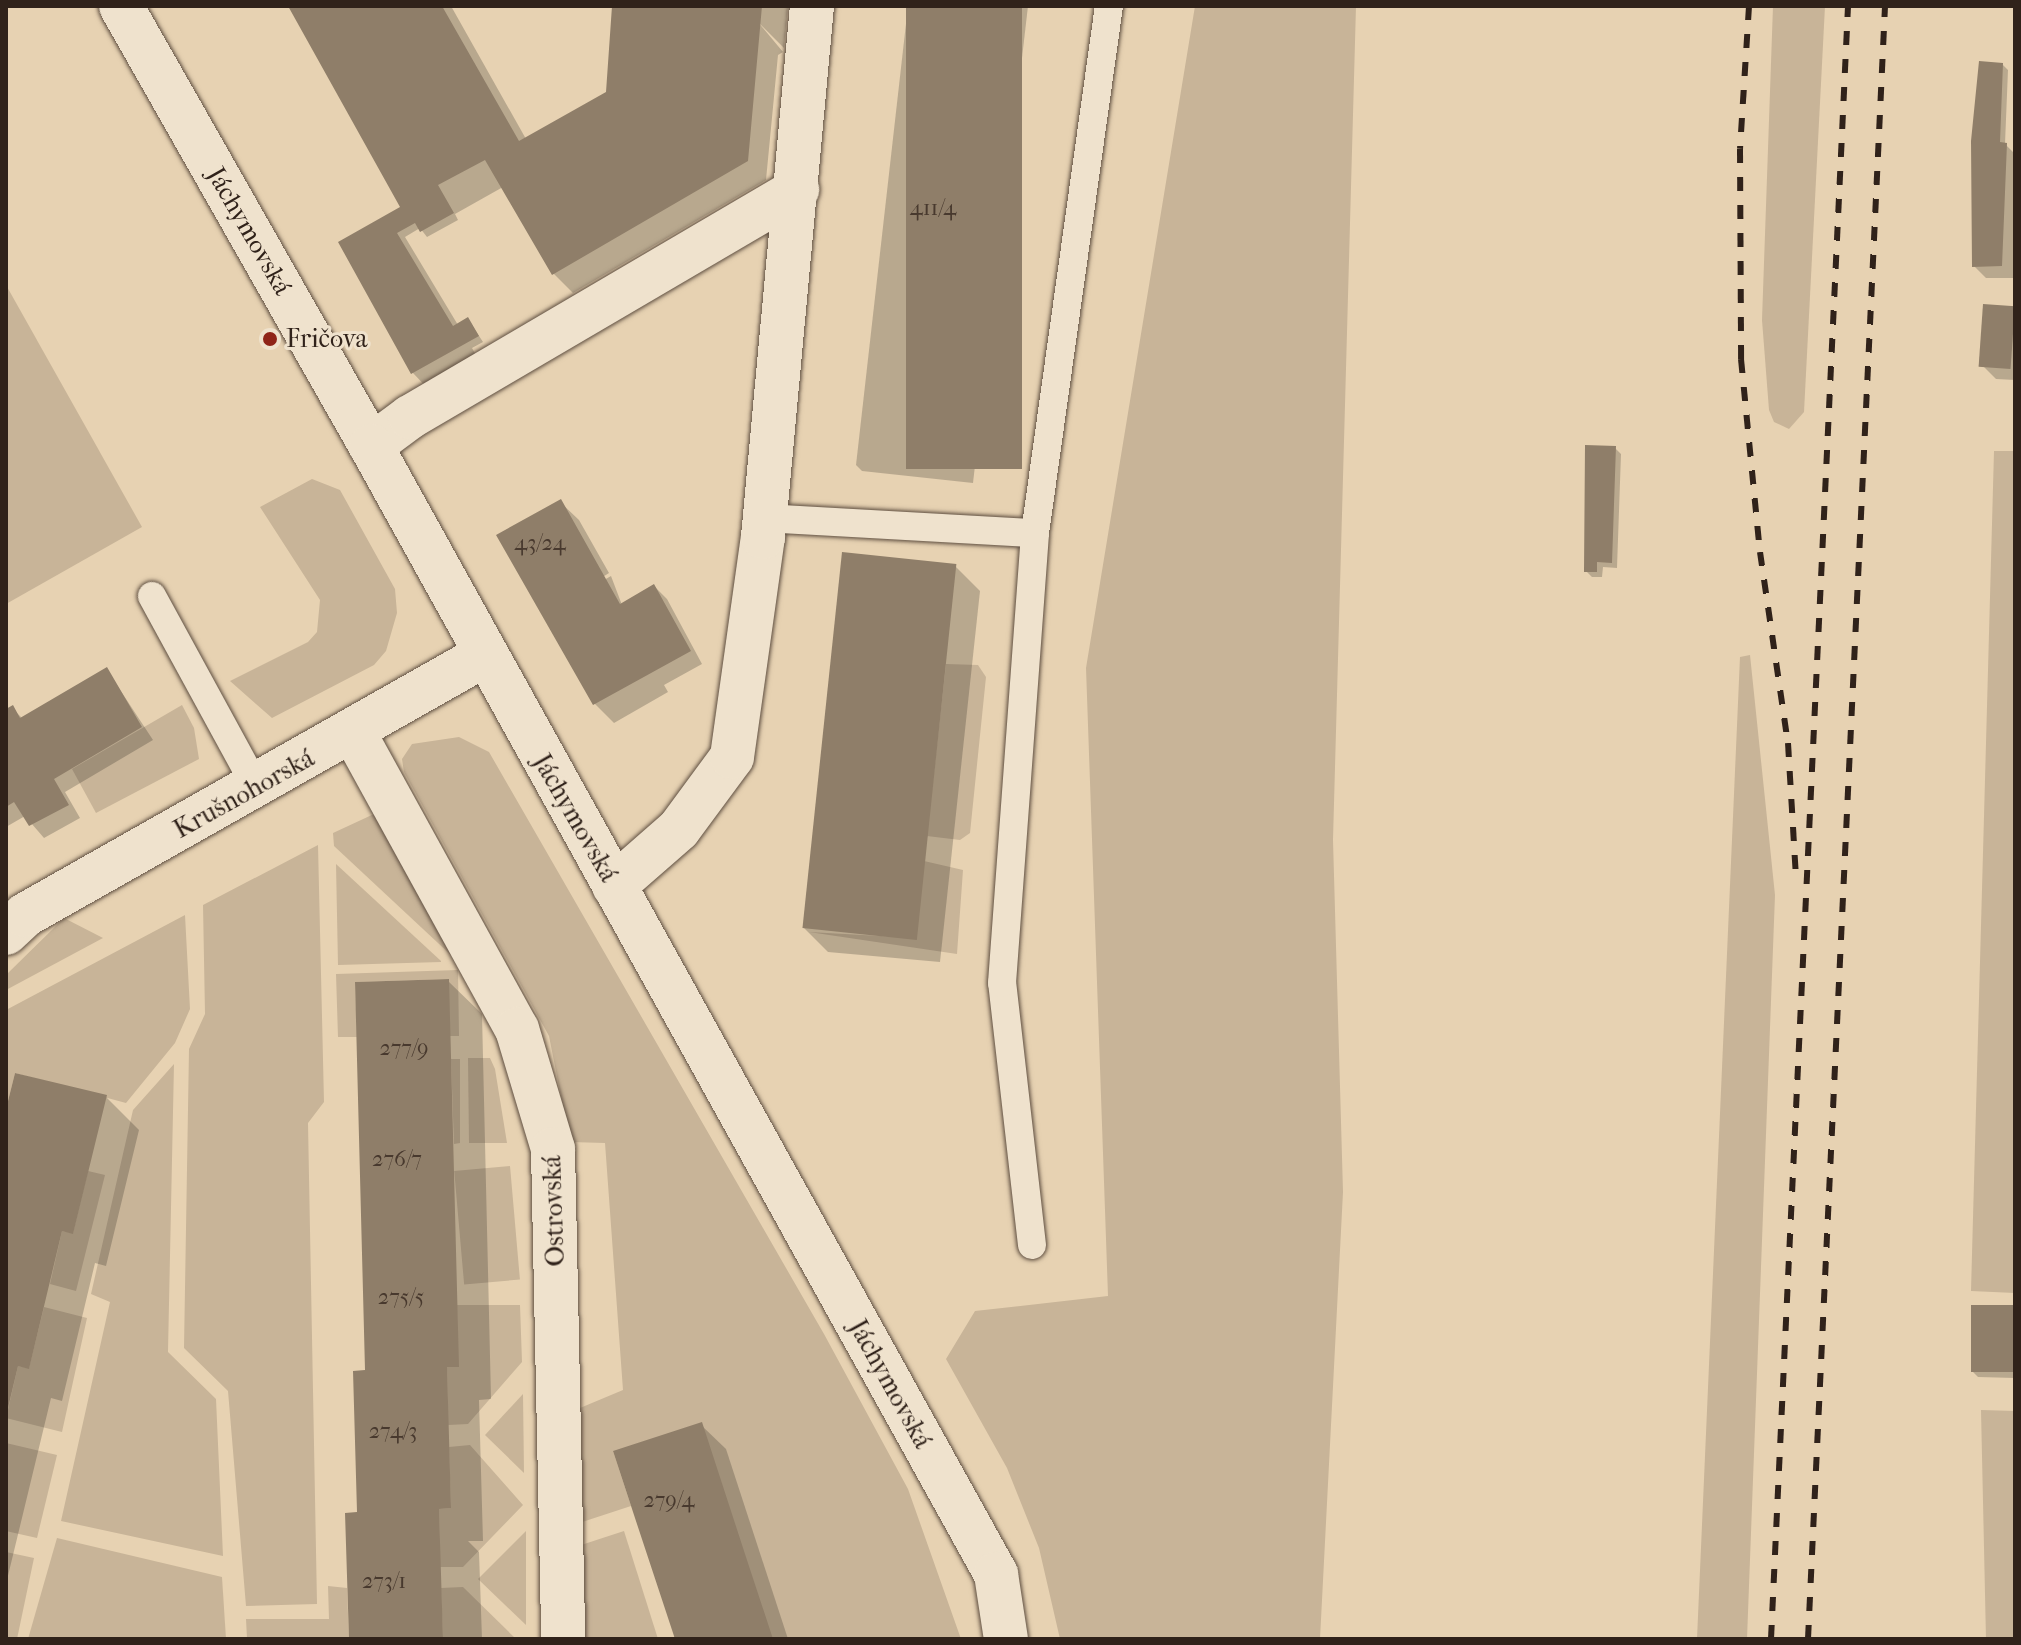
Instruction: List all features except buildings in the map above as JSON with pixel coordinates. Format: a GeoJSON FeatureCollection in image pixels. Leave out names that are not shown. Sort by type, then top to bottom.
{"type":"FeatureCollection","features":[{"type":"Feature","properties":{"kind":"street","name":"Jáchymovská"},"geometry":{"type":"LineString","coordinates":[[121,6],[371,446],[483,656],[996,1574],[1006,1639]]}},
{"type":"Feature","properties":{"kind":"street"},"geometry":{"type":"LineString","coordinates":[[614,886],[679,829],[732,757],[764,518],[812,6]]}},
{"type":"Feature","properties":{"kind":"street"},"geometry":{"type":"LineString","coordinates":[[371,446],[410,417],[797,190]]}},
{"type":"Feature","properties":{"kind":"street","name":"Krušnohorská"},"geometry":{"type":"LineString","coordinates":[[6,933],[25,915],[354,733],[483,656]]}},
{"type":"Feature","properties":{"kind":"street","name":"Ostrovská"},"geometry":{"type":"LineString","coordinates":[[354,733],[517,1029],[553,1149],[563,1639]]}},
{"type":"Feature","properties":{"kind":"lane"},"geometry":{"type":"LineString","coordinates":[[1032,1245],[1002,983],[1035,533],[1109,6]]}},
{"type":"Feature","properties":{"kind":"lane"},"geometry":{"type":"LineString","coordinates":[[764,518],[1035,533]]}},
{"type":"Feature","properties":{"kind":"lane"},"geometry":{"type":"LineString","coordinates":[[152,596],[256,787]]}},
{"type":"Feature","properties":{"kind":"shaded area"},"geometry":{"type":"Polygon","coordinates":[[[1195,6],[1356,6],[1333,840],[1343,1192],[1320,1639],[1060,1639],[1039,1548],[1007,1468],[946,1359],[975,1311],[1108,1296],[1086,668],[1195,6]]]}},
{"type":"Feature","properties":{"kind":"shaded area"},"geometry":{"type":"Polygon","coordinates":[[[1773,6],[1825,6],[1804,412],[1789,429],[1774,422],[1769,410],[1762,320],[1773,6]]]}},
{"type":"Feature","properties":{"kind":"shaded area"},"geometry":{"type":"Polygon","coordinates":[[[6,285],[142,527],[6,604],[6,285]]]}},
{"type":"Feature","properties":{"kind":"shaded area"},"geometry":{"type":"Polygon","coordinates":[[[1994,451],[2015,451],[2015,1293],[1971,1291],[1994,451]]]}},
{"type":"Feature","properties":{"kind":"shaded area"},"geometry":{"type":"Polygon","coordinates":[[[312,479],[340,490],[395,589],[397,613],[386,651],[374,665],[272,718],[230,681],[308,642],[317,632],[320,600],[260,507],[312,479]]]}},
{"type":"Feature","properties":{"kind":"shaded area"},"geometry":{"type":"Polygon","coordinates":[[[1750,655],[1775,895],[1747,1639],[1697,1639],[1740,657],[1750,655]]]}},
{"type":"Feature","properties":{"kind":"shaded area"},"geometry":{"type":"Polygon","coordinates":[[[946,664],[978,665],[986,677],[970,833],[960,840],[927,836],[946,664]]]}},
{"type":"Feature","properties":{"kind":"shaded area"},"geometry":{"type":"Polygon","coordinates":[[[182,705],[194,728],[199,759],[96,813],[72,769],[182,705]]]}},
{"type":"Feature","properties":{"kind":"shaded area"},"geometry":{"type":"Polygon","coordinates":[[[459,737],[489,752],[824,1334],[908,1489],[961,1639],[773,1639],[613,1451],[631,1506],[570,1526],[580,1408],[623,1390],[605,1143],[570,1142],[549,1036],[404,772],[402,759],[412,744],[459,737]]]}},
{"type":"Feature","properties":{"kind":"shaded area"},"geometry":{"type":"Polygon","coordinates":[[[374,814],[453,957],[334,846],[333,833],[374,814]]]}},
{"type":"Feature","properties":{"kind":"shaded area"},"geometry":{"type":"Polygon","coordinates":[[[318,845],[324,1102],[308,1123],[317,1604],[246,1606],[228,1391],[184,1348],[189,1049],[205,1014],[203,905],[318,845]]]}},
{"type":"Feature","properties":{"kind":"shaded area"},"geometry":{"type":"Polygon","coordinates":[[[924,861],[963,870],[957,954],[809,932],[916,938],[924,861]]]}},
{"type":"Feature","properties":{"kind":"shaded area"},"geometry":{"type":"Polygon","coordinates":[[[336,864],[441,961],[441,962],[338,965],[336,864]]]}},
{"type":"Feature","properties":{"kind":"shaded area"},"geometry":{"type":"Polygon","coordinates":[[[185,915],[190,1009],[175,1043],[126,1103],[15,1073],[6,1109],[6,1010],[185,915]]]}},
{"type":"Feature","properties":{"kind":"shaded area"},"geometry":{"type":"Polygon","coordinates":[[[64,918],[103,938],[6,990],[6,975],[64,918]]]}},
{"type":"Feature","properties":{"kind":"shaded area"},"geometry":{"type":"Polygon","coordinates":[[[458,970],[459,1036],[450,1036],[448,979],[355,982],[357,1037],[338,1037],[336,974],[458,970]]]}},
{"type":"Feature","properties":{"kind":"shaded area"},"geometry":{"type":"Polygon","coordinates":[[[468,1058],[490,1058],[495,1069],[507,1143],[469,1143],[468,1058]]]}},
{"type":"Feature","properties":{"kind":"shaded area"},"geometry":{"type":"Polygon","coordinates":[[[451,1059],[460,1059],[460,1143],[454,1144],[451,1059]]]}},
{"type":"Feature","properties":{"kind":"shaded area"},"geometry":{"type":"Polygon","coordinates":[[[174,1064],[168,1352],[216,1399],[223,1556],[61,1521],[110,1302],[91,1294],[133,1110],[174,1064]]]}},
{"type":"Feature","properties":{"kind":"shaded area"},"geometry":{"type":"Polygon","coordinates":[[[510,1166],[520,1280],[464,1284],[454,1171],[510,1166]]]}},
{"type":"Feature","properties":{"kind":"shaded area"},"geometry":{"type":"Polygon","coordinates":[[[88,1171],[105,1175],[76,1291],[50,1284],[62,1231],[73,1233],[88,1171]]]}},
{"type":"Feature","properties":{"kind":"shaded area"},"geometry":{"type":"Polygon","coordinates":[[[457,1305],[520,1305],[522,1362],[468,1424],[448,1425],[447,1367],[458,1367],[457,1305]]]}},
{"type":"Feature","properties":{"kind":"shaded area"},"geometry":{"type":"Polygon","coordinates":[[[44,1307],[87,1318],[62,1432],[6,1418],[18,1366],[29,1368],[44,1307]]]}},
{"type":"Feature","properties":{"kind":"shaded area"},"geometry":{"type":"Polygon","coordinates":[[[523,1394],[524,1473],[485,1435],[523,1394]]]}},
{"type":"Feature","properties":{"kind":"shaded area"},"geometry":{"type":"Polygon","coordinates":[[[1981,1410],[2015,1411],[2015,1639],[1986,1639],[1981,1410]]]}},
{"type":"Feature","properties":{"kind":"shaded area"},"geometry":{"type":"Polygon","coordinates":[[[6,1443],[57,1455],[37,1538],[6,1531],[6,1443]]]}},
{"type":"Feature","properties":{"kind":"shaded area"},"geometry":{"type":"Polygon","coordinates":[[[470,1445],[523,1505],[463,1567],[440,1567],[439,1509],[451,1508],[449,1447],[470,1445]]]}},
{"type":"Feature","properties":{"kind":"shaded area"},"geometry":{"type":"Polygon","coordinates":[[[526,1531],[526,1625],[478,1579],[526,1531]]]}},
{"type":"Feature","properties":{"kind":"shaded area"},"geometry":{"type":"Polygon","coordinates":[[[624,1531],[658,1639],[574,1639],[572,1548],[624,1531]]]}},
{"type":"Feature","properties":{"kind":"shaded area"},"geometry":{"type":"Polygon","coordinates":[[[57,1538],[222,1577],[226,1639],[28,1639],[57,1538]]]}},
{"type":"Feature","properties":{"kind":"shaded area"},"geometry":{"type":"Polygon","coordinates":[[[6,1552],[34,1558],[17,1639],[6,1639],[6,1552]]]}},
{"type":"Feature","properties":{"kind":"shaded area"},"geometry":{"type":"Polygon","coordinates":[[[328,1586],[347,1588],[349,1639],[247,1639],[246,1619],[329,1619],[328,1586]]]}},
{"type":"Feature","properties":{"kind":"shaded area"},"geometry":{"type":"Polygon","coordinates":[[[463,1587],[516,1639],[443,1639],[441,1588],[463,1587]]]}},
{"type":"Feature","properties":{"kind":"railway"},"geometry":{"type":"LineString","coordinates":[[1749,6],[1740,149],[1741,359],[1760,552],[1788,743],[1796,877]]}},
{"type":"Feature","properties":{"kind":"railway"},"geometry":{"type":"LineString","coordinates":[[1771,1639],[1848,6]]}},
{"type":"Feature","properties":{"kind":"railway"},"geometry":{"type":"LineString","coordinates":[[1808,1639],[1885,6]]}},
{"type":"Feature","properties":{"kind":"place","name":"Fričova"},"geometry":{"type":"Point","coordinates":[270,339]}}]}
